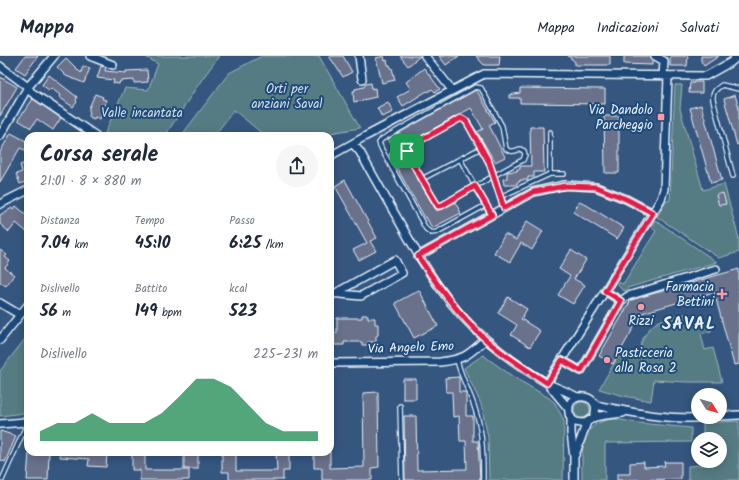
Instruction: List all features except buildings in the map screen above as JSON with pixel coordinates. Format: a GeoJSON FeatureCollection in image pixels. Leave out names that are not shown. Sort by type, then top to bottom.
{"type":"FeatureCollection","features":[{"type":"Feature","properties":{"kind":"street"},"geometry":{"type":"LineString","coordinates":[[0,136],[28,87],[54,56]]}},
{"type":"Feature","properties":{"kind":"street"},"geometry":{"type":"LineString","coordinates":[[90,56],[113,65]]}},
{"type":"Feature","properties":{"kind":"street"},"geometry":{"type":"LineString","coordinates":[[360,56],[362,79]]}},
{"type":"Feature","properties":{"kind":"street"},"geometry":{"type":"LineString","coordinates":[[425,56],[452,90]]}},
{"type":"Feature","properties":{"kind":"street"},"geometry":{"type":"LineString","coordinates":[[547,383],[661,199],[664,189],[666,76],[664,61],[655,56]]}},
{"type":"Feature","properties":{"kind":"street"},"geometry":{"type":"LineString","coordinates":[[334,154],[484,74],[706,76],[731,62],[738,56]]}},
{"type":"Feature","properties":{"kind":"street"},"geometry":{"type":"LineString","coordinates":[[731,62],[739,64]]}},
{"type":"Feature","properties":{"kind":"street"},"geometry":{"type":"LineString","coordinates":[[0,66],[28,87],[31,92],[90,132]]}},
{"type":"Feature","properties":{"kind":"street"},"geometry":{"type":"LineString","coordinates":[[353,144],[360,152],[418,256],[436,284],[450,302],[486,339],[521,366],[547,383],[577,397],[588,397],[595,405],[596,410],[581,436],[574,457]]}},
{"type":"Feature","properties":{"kind":"street"},"geometry":{"type":"LineString","coordinates":[[418,256],[533,192],[565,186],[596,187],[626,199],[653,213]]}},
{"type":"Feature","properties":{"kind":"street"},"geometry":{"type":"LineString","coordinates":[[0,204],[24,192]]}},
{"type":"Feature","properties":{"kind":"street"},"geometry":{"type":"LineString","coordinates":[[334,293],[395,260],[402,273],[361,296],[334,294]]}},
{"type":"Feature","properties":{"kind":"street"},"geometry":{"type":"LineString","coordinates":[[562,360],[581,371],[621,301],[628,296],[716,269]]}},
{"type":"Feature","properties":{"kind":"street"},"geometry":{"type":"LineString","coordinates":[[605,291],[621,301]]}},
{"type":"Feature","properties":{"kind":"street"},"geometry":{"type":"LineString","coordinates":[[0,303],[20,316]]}},
{"type":"Feature","properties":{"kind":"street"},"geometry":{"type":"LineString","coordinates":[[0,340],[24,310]]}},
{"type":"Feature","properties":{"kind":"street","name":"Via Angelo Emo"},"geometry":{"type":"LineString","coordinates":[[334,362],[440,362],[457,360],[470,354],[486,339]]}},
{"type":"Feature","properties":{"kind":"street"},"geometry":{"type":"LineString","coordinates":[[547,383],[568,408],[571,417],[574,480]]}},
{"type":"Feature","properties":{"kind":"street"},"geometry":{"type":"LineString","coordinates":[[568,408],[571,402],[577,397]]}},
{"type":"Feature","properties":{"kind":"street"},"geometry":{"type":"LineString","coordinates":[[595,405],[627,412],[691,418]]}},
{"type":"Feature","properties":{"kind":"street"},"geometry":{"type":"LineString","coordinates":[[571,417],[577,422],[627,412]]}},
{"type":"Feature","properties":{"kind":"street"},"geometry":{"type":"LineString","coordinates":[[727,416],[739,415]]}},
{"type":"Feature","properties":{"kind":"street"},"geometry":{"type":"LineString","coordinates":[[0,424],[24,422]]}},
{"type":"Feature","properties":{"kind":"lane"},"geometry":{"type":"LineString","coordinates":[[733,176],[712,94],[716,88],[722,85],[739,89]]}},
{"type":"Feature","properties":{"kind":"lane"},"geometry":{"type":"LineString","coordinates":[[486,206],[431,234],[379,143],[382,139],[470,90],[479,87],[481,88],[502,126],[506,149],[512,152],[520,149],[524,151],[524,160],[494,176],[475,186],[441,206],[438,206],[409,158],[407,151],[410,146],[461,118],[466,121],[489,162],[494,176],[495,183],[504,208]]}},
{"type":"Feature","properties":{"kind":"lane"},"geometry":{"type":"LineString","coordinates":[[550,132],[550,174]]}},
{"type":"Feature","properties":{"kind":"lane"},"geometry":{"type":"LineString","coordinates":[[422,179],[481,148]]}},
{"type":"Feature","properties":{"kind":"lane"},"geometry":{"type":"LineString","coordinates":[[460,159],[492,215]]}},
{"type":"Feature","properties":{"kind":"lane"},"geometry":{"type":"LineString","coordinates":[[500,197],[550,174],[564,174]]}},
{"type":"Feature","properties":{"kind":"lane"},"geometry":{"type":"LineString","coordinates":[[457,360],[459,369],[476,411],[482,441],[483,480]]}},
{"type":"Feature","properties":{"kind":"lane"},"geometry":{"type":"LineString","coordinates":[[400,406],[402,480]]}},
{"type":"Feature","properties":{"kind":"lane"},"geometry":{"type":"LineString","coordinates":[[2,480],[24,430]]}},
{"type":"Feature","properties":{"kind":"green space","name":"Valle incantata"},"geometry":{"type":"Polygon","coordinates":[[[144,56],[219,56],[168,132],[105,132],[125,88],[148,90],[158,64],[144,56]]]}},
{"type":"Feature","properties":{"kind":"green space","name":"Orti per anziani Saval"},"geometry":{"type":"Polygon","coordinates":[[[262,56],[319,56],[360,128],[334,132],[260,132],[234,110],[217,132],[184,132],[229,73],[262,56]]]}},
{"type":"Feature","properties":{"kind":"green space"},"geometry":{"type":"Polygon","coordinates":[[[675,85],[682,85],[680,109],[703,190],[724,184],[739,239],[739,252],[719,258],[657,217],[665,202],[670,200],[675,85]]]}},
{"type":"Feature","properties":{"kind":"green space"},"geometry":{"type":"Polygon","coordinates":[[[655,220],[717,262],[627,288],[627,291],[622,290],[618,285],[618,282],[623,284],[656,231],[651,227],[655,220]]]}},
{"type":"Feature","properties":{"kind":"green space"},"geometry":{"type":"Polygon","coordinates":[[[684,314],[698,317],[712,325],[711,331],[701,334],[705,350],[713,348],[722,382],[654,380],[651,401],[599,389],[617,358],[639,351],[645,335],[654,324],[667,318],[684,314]]]}},
{"type":"Feature","properties":{"kind":"green space"},"geometry":{"type":"Polygon","coordinates":[[[24,340],[24,413],[0,416],[0,371],[24,340]]]}},
{"type":"Feature","properties":{"kind":"green space"},"geometry":{"type":"Polygon","coordinates":[[[483,355],[512,376],[555,403],[564,421],[563,480],[489,480],[488,437],[481,404],[464,368],[483,355]]]}},
{"type":"Feature","properties":{"kind":"green space"},"geometry":{"type":"Polygon","coordinates":[[[582,402],[588,404],[590,410],[588,416],[582,418],[576,416],[574,410],[576,404],[582,402]]]}},
{"type":"Feature","properties":{"kind":"green space"},"geometry":{"type":"Polygon","coordinates":[[[615,419],[638,423],[691,428],[691,442],[605,443],[605,480],[582,480],[582,459],[585,440],[588,432],[594,425],[603,421],[615,419]]]}},
{"type":"Feature","properties":{"kind":"green space"},"geometry":{"type":"Polygon","coordinates":[[[739,421],[739,480],[688,480],[688,466],[691,466],[691,468],[727,468],[727,432],[703,432],[703,424],[727,424],[727,422],[739,421]]]}},
{"type":"Feature","properties":{"kind":"place","name":"Via Dandolo Parcheggio"},"geometry":{"type":"Point","coordinates":[661,117]}},
{"type":"Feature","properties":{"kind":"place","name":"Farmacia Bettini"},"geometry":{"type":"Point","coordinates":[722,294]}},
{"type":"Feature","properties":{"kind":"place","name":"Rizzi"},"geometry":{"type":"Point","coordinates":[641,307]}},
{"type":"Feature","properties":{"kind":"place","name":"Pasticceria alla Rosa 2"},"geometry":{"type":"Point","coordinates":[607,360]}},
{"type":"Feature","properties":{"kind":"district","name":"SAVAL"},"geometry":{"type":"Point","coordinates":[689,324]}},
{"type":"Feature","properties":{"kind":"route"},"geometry":{"type":"LineString","coordinates":[[461,118],[466,121],[489,162],[504,208],[533,192],[565,186],[596,187],[626,199],[653,213],[605,291],[621,301],[581,371],[562,360],[547,383],[497,349],[464,318],[450,302],[436,284],[418,256],[492,215],[475,186],[441,206],[438,206],[409,158],[407,151],[410,146],[461,118]]}}]}
